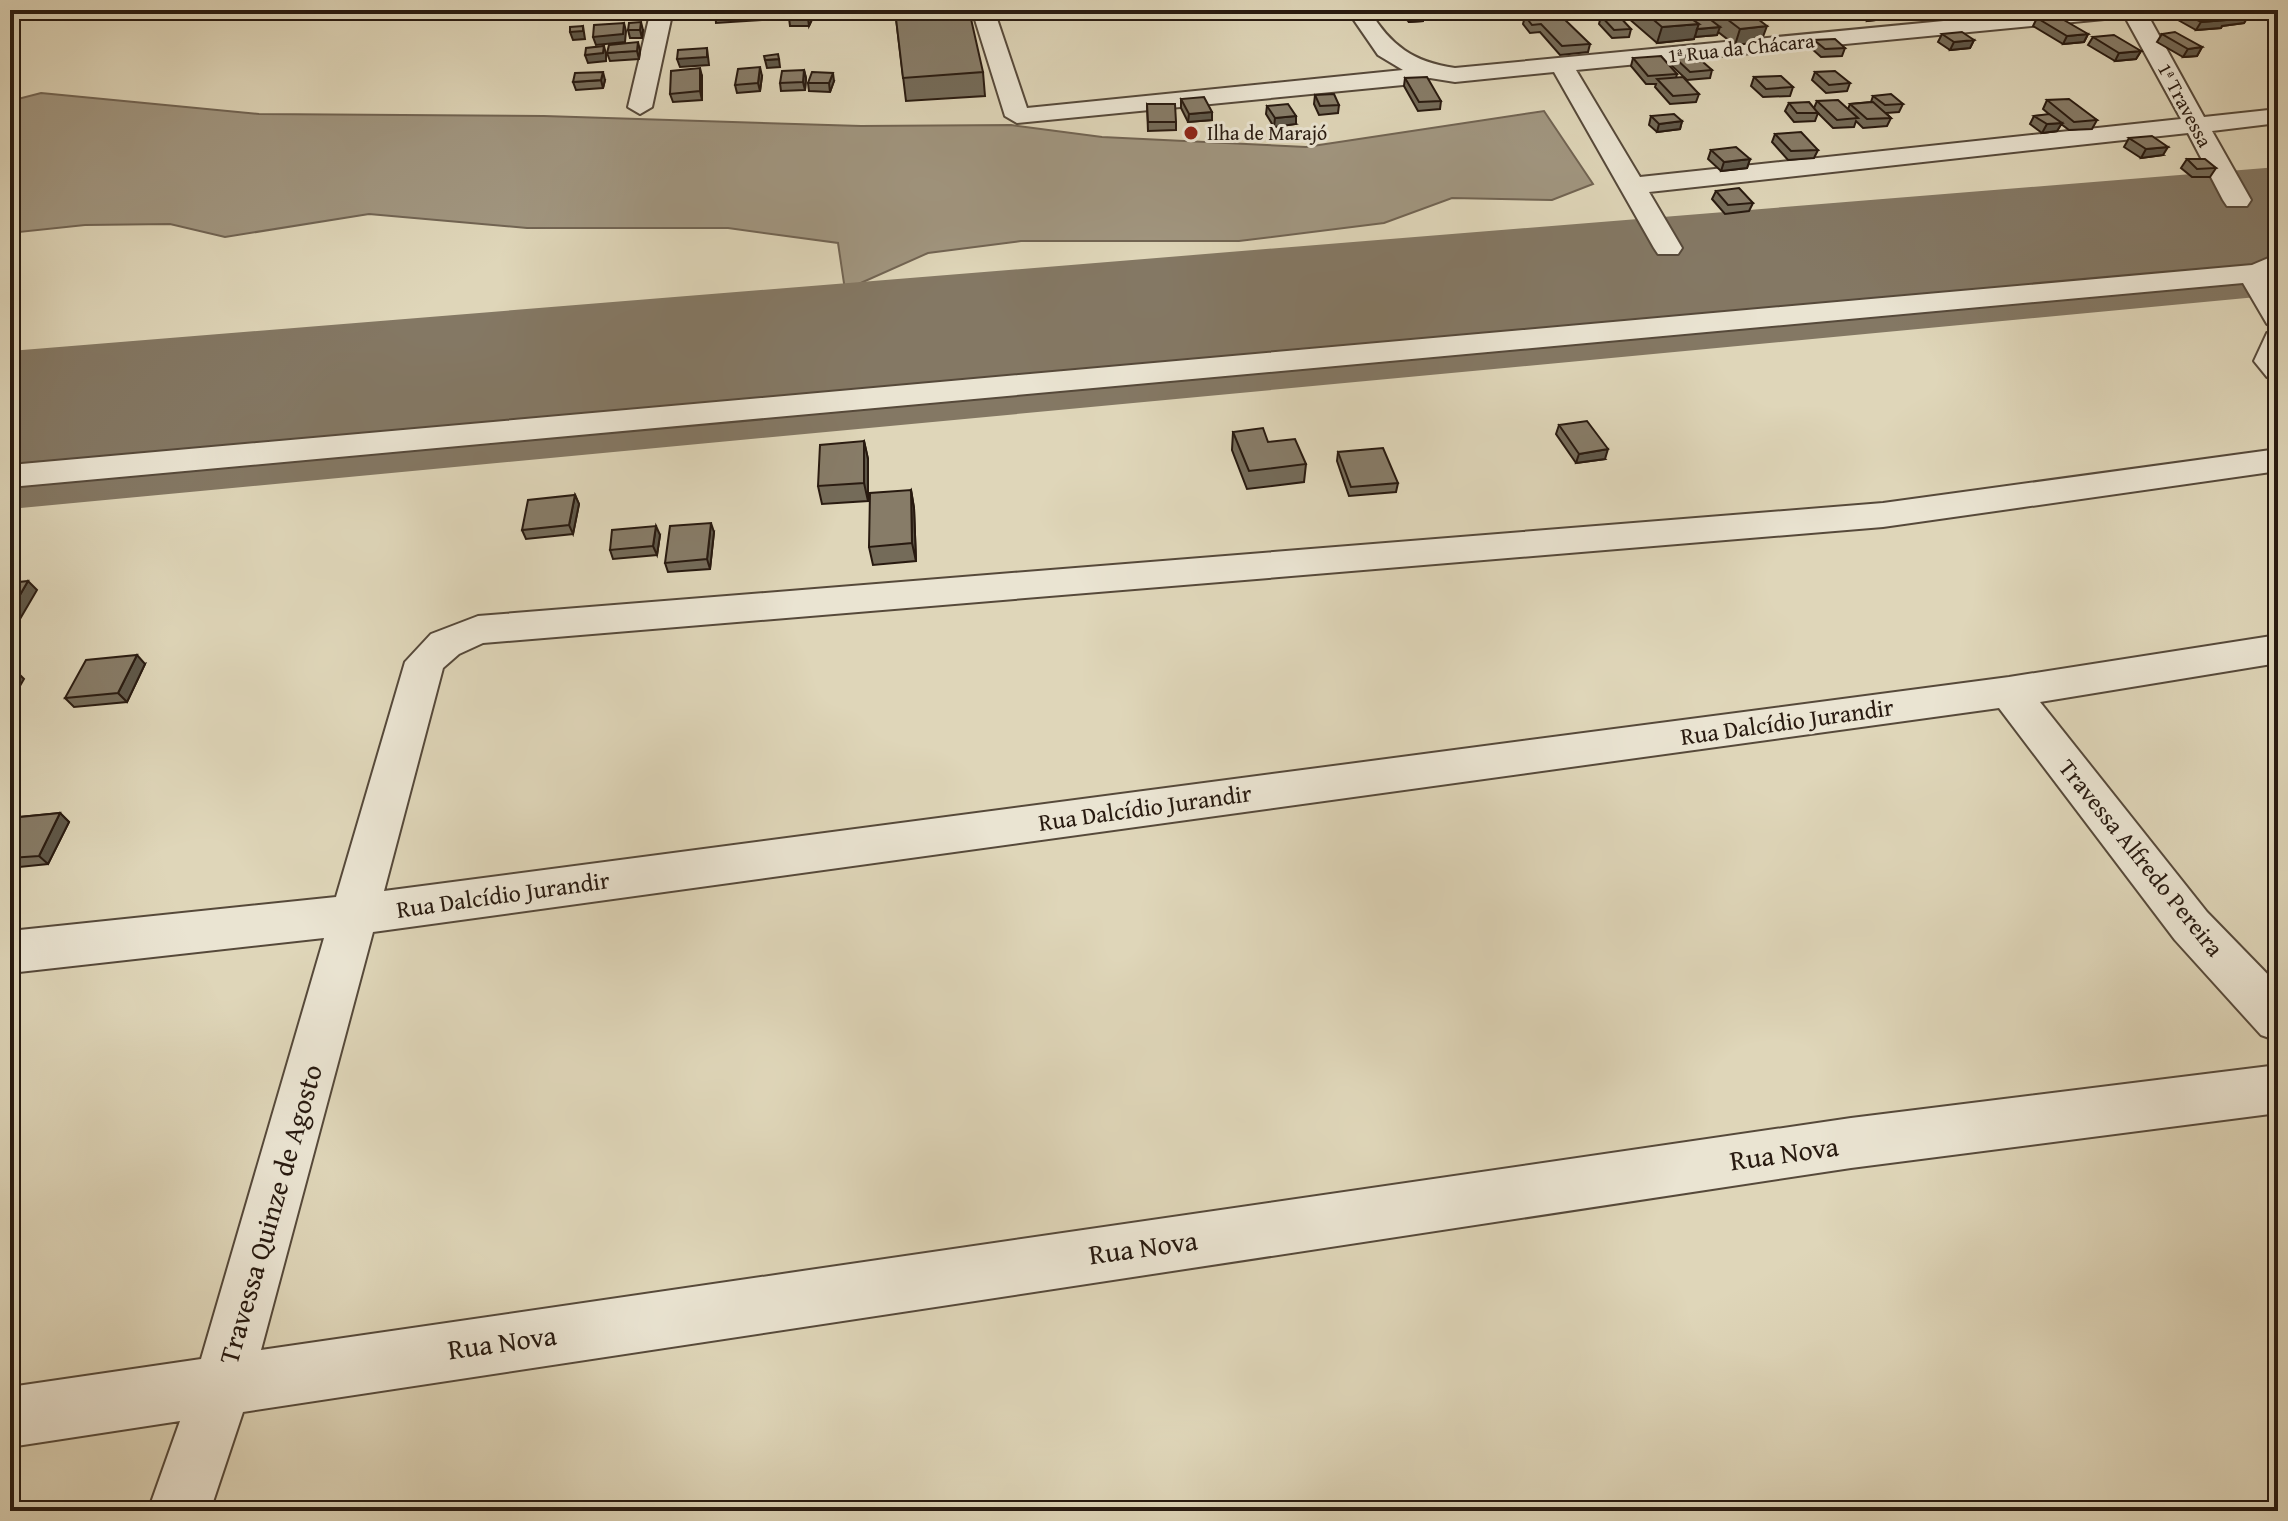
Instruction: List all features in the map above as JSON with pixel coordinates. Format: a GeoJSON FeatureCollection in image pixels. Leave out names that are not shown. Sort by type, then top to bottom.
{"type":"FeatureCollection","features":[{"type":"Feature","properties":{"kind":"street"},"geometry":{"type":"LineString","coordinates":[[640,107],[662,10]]}},
{"type":"Feature","properties":{"kind":"street","name":"1ª Rua da Chácara"},"geometry":{"type":"LineString","coordinates":[[983,10],[1017,116],[1403,78],[1416,69],[1455,75],[2125,10]]}},
{"type":"Feature","properties":{"kind":"street"},"geometry":{"type":"LineString","coordinates":[[1358,10],[1388,54],[1416,69]]}},
{"type":"Feature","properties":{"kind":"street","name":"1ª Travessa"},"geometry":{"type":"LineString","coordinates":[[2134,10],[2237,200]]}},
{"type":"Feature","properties":{"kind":"street"},"geometry":{"type":"LineString","coordinates":[[1562,66],[1668,248]]}},
{"type":"Feature","properties":{"kind":"street"},"geometry":{"type":"LineString","coordinates":[[1632,186],[2278,116]]}},
{"type":"Feature","properties":{"kind":"street"},"geometry":{"type":"LineString","coordinates":[[2268,268],[2258,285],[2278,318]]}},
{"type":"Feature","properties":{"kind":"street"},"geometry":{"type":"LineString","coordinates":[[10,476],[2268,268]]}},
{"type":"Feature","properties":{"kind":"street"},"geometry":{"type":"LineString","coordinates":[[2278,340],[2270,361],[2278,370]]}},
{"type":"Feature","properties":{"kind":"street","name":"Travessa Quinze de Agosto"},"geometry":{"type":"LineString","coordinates":[[179,1511],[223,1383],[425,662],[445,644],[478,630],[1883,515],[2278,460]]}},
{"type":"Feature","properties":{"kind":"street","name":"Rua Dalcídio Jurandir"},"geometry":{"type":"LineString","coordinates":[[10,952],[353,915],[2009,692],[2278,649]]}},
{"type":"Feature","properties":{"kind":"street","name":"Travessa Alfredo Pereira"},"geometry":{"type":"LineString","coordinates":[[2009,692],[2191,926],[2278,1019]]}},
{"type":"Feature","properties":{"kind":"street","name":"Rua Nova"},"geometry":{"type":"LineString","coordinates":[[10,1417],[1851,1143],[2278,1089]]}},
{"type":"Feature","properties":{"kind":"shaded area"},"geometry":{"type":"Polygon","coordinates":[[[41,93],[259,114],[544,116],[861,126],[1011,125],[1102,137],[1306,147],[1544,111],[1593,184],[1552,200],[1452,198],[1384,223],[1239,241],[1021,241],[928,253],[845,290],[838,243],[728,228],[527,228],[369,214],[225,237],[170,224],[85,225],[10,233],[10,101],[41,93]]]}},
{"type":"Feature","properties":{"kind":"building"},"geometry":{"type":"Polygon","coordinates":[[[715,10],[760,10],[760,12],[714,15],[715,10]]]}},
{"type":"Feature","properties":{"kind":"building"},"geometry":{"type":"Polygon","coordinates":[[[792,10],[811,10],[808,18],[789,18],[792,10]]]}},
{"type":"Feature","properties":{"kind":"building"},"geometry":{"type":"Polygon","coordinates":[[[895,10],[969,10],[983,72],[903,78],[895,10]]]}},
{"type":"Feature","properties":{"kind":"building"},"geometry":{"type":"Polygon","coordinates":[[[1406,10],[1422,10],[1424,13],[1410,14],[1406,10]]]}},
{"type":"Feature","properties":{"kind":"building"},"geometry":{"type":"Polygon","coordinates":[[[1642,10],[1678,10],[1699,24],[1662,27],[1642,10]]]}},
{"type":"Feature","properties":{"kind":"building"},"geometry":{"type":"Polygon","coordinates":[[[1678,10],[1698,10],[1720,27],[1697,29],[1699,24],[1678,10]]]}},
{"type":"Feature","properties":{"kind":"building"},"geometry":{"type":"Polygon","coordinates":[[[1715,10],[1746,10],[1767,26],[1740,29],[1715,10]]]}},
{"type":"Feature","properties":{"kind":"building"},"geometry":{"type":"Polygon","coordinates":[[[2178,10],[2208,10],[2226,20],[2201,22],[2178,10]]]}},
{"type":"Feature","properties":{"kind":"building"},"geometry":{"type":"Polygon","coordinates":[[[2213,10],[2239,10],[2249,15],[2227,18],[2213,10]]]}},
{"type":"Feature","properties":{"kind":"building"},"geometry":{"type":"Polygon","coordinates":[[[1559,14],[1590,44],[1562,46],[1541,24],[1532,25],[1525,16],[1559,14]]]}},
{"type":"Feature","properties":{"kind":"building"},"geometry":{"type":"Polygon","coordinates":[[[1618,15],[1631,29],[1614,30],[1601,16],[1618,15]]]}},
{"type":"Feature","properties":{"kind":"building"},"geometry":{"type":"Polygon","coordinates":[[[2057,16],[2088,34],[2067,36],[2037,18],[2057,16]]]}},
{"type":"Feature","properties":{"kind":"building"},"geometry":{"type":"Polygon","coordinates":[[[641,22],[640,30],[628,30],[629,23],[641,22]]]}},
{"type":"Feature","properties":{"kind":"building"},"geometry":{"type":"Polygon","coordinates":[[[624,23],[623,34],[593,37],[594,25],[624,23]]]}},
{"type":"Feature","properties":{"kind":"building"},"geometry":{"type":"Polygon","coordinates":[[[583,26],[583,31],[570,32],[570,27],[583,26]]]}},
{"type":"Feature","properties":{"kind":"building"},"geometry":{"type":"Polygon","coordinates":[[[1962,32],[1974,40],[1954,42],[1942,34],[1962,32]]]}},
{"type":"Feature","properties":{"kind":"building"},"geometry":{"type":"Polygon","coordinates":[[[2175,32],[2202,47],[2188,49],[2162,34],[2175,32]]]}},
{"type":"Feature","properties":{"kind":"building"},"geometry":{"type":"Polygon","coordinates":[[[2114,35],[2141,51],[2119,53],[2093,37],[2114,35]]]}},
{"type":"Feature","properties":{"kind":"building"},"geometry":{"type":"Polygon","coordinates":[[[1835,39],[1845,48],[1825,49],[1814,40],[1835,39]]]}},
{"type":"Feature","properties":{"kind":"building"},"geometry":{"type":"Polygon","coordinates":[[[638,42],[637,51],[607,53],[609,45],[638,42]]]}},
{"type":"Feature","properties":{"kind":"building"},"geometry":{"type":"Polygon","coordinates":[[[604,46],[603,53],[585,55],[586,48],[604,46]]]}},
{"type":"Feature","properties":{"kind":"building"},"geometry":{"type":"Polygon","coordinates":[[[707,48],[707,57],[677,59],[678,50],[707,48]]]}},
{"type":"Feature","properties":{"kind":"building"},"geometry":{"type":"Polygon","coordinates":[[[778,54],[779,59],[765,60],[764,56],[778,54]]]}},
{"type":"Feature","properties":{"kind":"building"},"geometry":{"type":"Polygon","coordinates":[[[1695,55],[1712,70],[1690,72],[1673,56],[1695,55]]]}},
{"type":"Feature","properties":{"kind":"building"},"geometry":{"type":"Polygon","coordinates":[[[1661,56],[1677,74],[1648,76],[1633,58],[1661,56]]]}},
{"type":"Feature","properties":{"kind":"building"},"geometry":{"type":"Polygon","coordinates":[[[760,67],[758,83],[735,85],[738,69],[760,67]]]}},
{"type":"Feature","properties":{"kind":"building"},"geometry":{"type":"Polygon","coordinates":[[[700,68],[700,91],[670,94],[671,71],[700,68]]]}},
{"type":"Feature","properties":{"kind":"building"},"geometry":{"type":"Polygon","coordinates":[[[804,70],[803,82],[780,83],[782,71],[804,70]]]}},
{"type":"Feature","properties":{"kind":"building"},"geometry":{"type":"Polygon","coordinates":[[[1835,71],[1850,83],[1829,85],[1815,72],[1835,71]]]}},
{"type":"Feature","properties":{"kind":"building"},"geometry":{"type":"Polygon","coordinates":[[[603,72],[601,80],[573,82],[575,73],[603,72]]]}},
{"type":"Feature","properties":{"kind":"building"},"geometry":{"type":"Polygon","coordinates":[[[812,72],[833,73],[829,83],[808,83],[812,72]]]}},
{"type":"Feature","properties":{"kind":"building"},"geometry":{"type":"Polygon","coordinates":[[[1781,76],[1793,87],[1766,89],[1754,77],[1781,76]]]}},
{"type":"Feature","properties":{"kind":"building"},"geometry":{"type":"Polygon","coordinates":[[[1427,77],[1441,101],[1419,102],[1405,78],[1427,77]]]}},
{"type":"Feature","properties":{"kind":"building"},"geometry":{"type":"Polygon","coordinates":[[[1683,77],[1699,94],[1673,96],[1657,79],[1683,77]]]}},
{"type":"Feature","properties":{"kind":"building"},"geometry":{"type":"Polygon","coordinates":[[[1334,94],[1339,105],[1320,106],[1315,95],[1334,94]]]}},
{"type":"Feature","properties":{"kind":"building"},"geometry":{"type":"Polygon","coordinates":[[[1891,94],[1903,104],[1885,105],[1873,96],[1891,94]]]}},
{"type":"Feature","properties":{"kind":"building"},"geometry":{"type":"Polygon","coordinates":[[[1204,97],[1212,112],[1189,114],[1181,99],[1204,97]]]}},
{"type":"Feature","properties":{"kind":"building"},"geometry":{"type":"Polygon","coordinates":[[[2069,99],[2097,120],[2074,122],[2047,100],[2069,99]]]}},
{"type":"Feature","properties":{"kind":"building"},"geometry":{"type":"Polygon","coordinates":[[[1838,100],[1858,118],[1837,120],[1817,101],[1838,100]]]}},
{"type":"Feature","properties":{"kind":"building"},"geometry":{"type":"Polygon","coordinates":[[[1809,102],[1818,113],[1797,113],[1789,103],[1809,102]]]}},
{"type":"Feature","properties":{"kind":"building"},"geometry":{"type":"Polygon","coordinates":[[[1873,102],[1891,118],[1867,119],[1850,104],[1873,102]]]}},
{"type":"Feature","properties":{"kind":"building"},"geometry":{"type":"Polygon","coordinates":[[[1147,104],[1175,104],[1176,122],[1148,122],[1147,104]]]}},
{"type":"Feature","properties":{"kind":"building"},"geometry":{"type":"Polygon","coordinates":[[[1288,104],[1296,116],[1275,118],[1267,106],[1288,104]]]}},
{"type":"Feature","properties":{"kind":"building"},"geometry":{"type":"Polygon","coordinates":[[[1674,114],[1682,121],[1659,124],[1651,116],[1674,114]]]}},
{"type":"Feature","properties":{"kind":"building"},"geometry":{"type":"Polygon","coordinates":[[[2049,114],[2062,123],[2047,124],[2034,116],[2049,114]]]}},
{"type":"Feature","properties":{"kind":"building"},"geometry":{"type":"Polygon","coordinates":[[[1801,132],[1818,150],[1791,151],[1775,134],[1801,132]]]}},
{"type":"Feature","properties":{"kind":"building"},"geometry":{"type":"Polygon","coordinates":[[[2152,136],[2168,147],[2146,149],[2129,138],[2152,136]]]}},
{"type":"Feature","properties":{"kind":"building"},"geometry":{"type":"Polygon","coordinates":[[[1736,147],[1750,159],[1724,162],[1711,150],[1736,147]]]}},
{"type":"Feature","properties":{"kind":"building"},"geometry":{"type":"Polygon","coordinates":[[[2187,159],[2205,159],[2216,168],[2197,169],[2187,159]]]}},
{"type":"Feature","properties":{"kind":"building"},"geometry":{"type":"Polygon","coordinates":[[[1739,188],[1753,203],[1728,205],[1716,191],[1739,188]]]}},
{"type":"Feature","properties":{"kind":"building"},"geometry":{"type":"Polygon","coordinates":[[[1587,421],[1608,449],[1579,454],[1559,425],[1587,421]]]}},
{"type":"Feature","properties":{"kind":"building"},"geometry":{"type":"Polygon","coordinates":[[[1263,428],[1268,442],[1295,439],[1306,464],[1249,471],[1233,432],[1263,428]]]}},
{"type":"Feature","properties":{"kind":"building"},"geometry":{"type":"Polygon","coordinates":[[[864,441],[864,483],[818,486],[820,445],[864,441]]]}},
{"type":"Feature","properties":{"kind":"building"},"geometry":{"type":"Polygon","coordinates":[[[1383,448],[1398,483],[1351,487],[1338,452],[1383,448]]]}},
{"type":"Feature","properties":{"kind":"building"},"geometry":{"type":"Polygon","coordinates":[[[911,490],[912,543],[869,547],[870,493],[911,490]]]}},
{"type":"Feature","properties":{"kind":"building"},"geometry":{"type":"Polygon","coordinates":[[[575,495],[569,525],[522,530],[528,500],[575,495]]]}},
{"type":"Feature","properties":{"kind":"building"},"geometry":{"type":"Polygon","coordinates":[[[711,523],[707,559],[665,563],[670,526],[711,523]]]}},
{"type":"Feature","properties":{"kind":"building"},"geometry":{"type":"Polygon","coordinates":[[[656,526],[653,546],[610,550],[612,530],[656,526]]]}},
{"type":"Feature","properties":{"kind":"building"},"geometry":{"type":"Polygon","coordinates":[[[28,581],[10,612],[10,583],[28,581]]]}},
{"type":"Feature","properties":{"kind":"building"},"geometry":{"type":"Polygon","coordinates":[[[137,655],[118,693],[65,698],[86,660],[137,655]]]}},
{"type":"Feature","properties":{"kind":"building"},"geometry":{"type":"Polygon","coordinates":[[[60,813],[39,856],[10,858],[10,818],[60,813]]]}},
{"type":"Feature","properties":{"kind":"runway"},"geometry":{"type":"LineString","coordinates":[[10,430],[2278,231]]}},
{"type":"Feature","properties":{"kind":"place","name":"Ilha de Marajó"},"geometry":{"type":"Point","coordinates":[1191,133]}}]}
